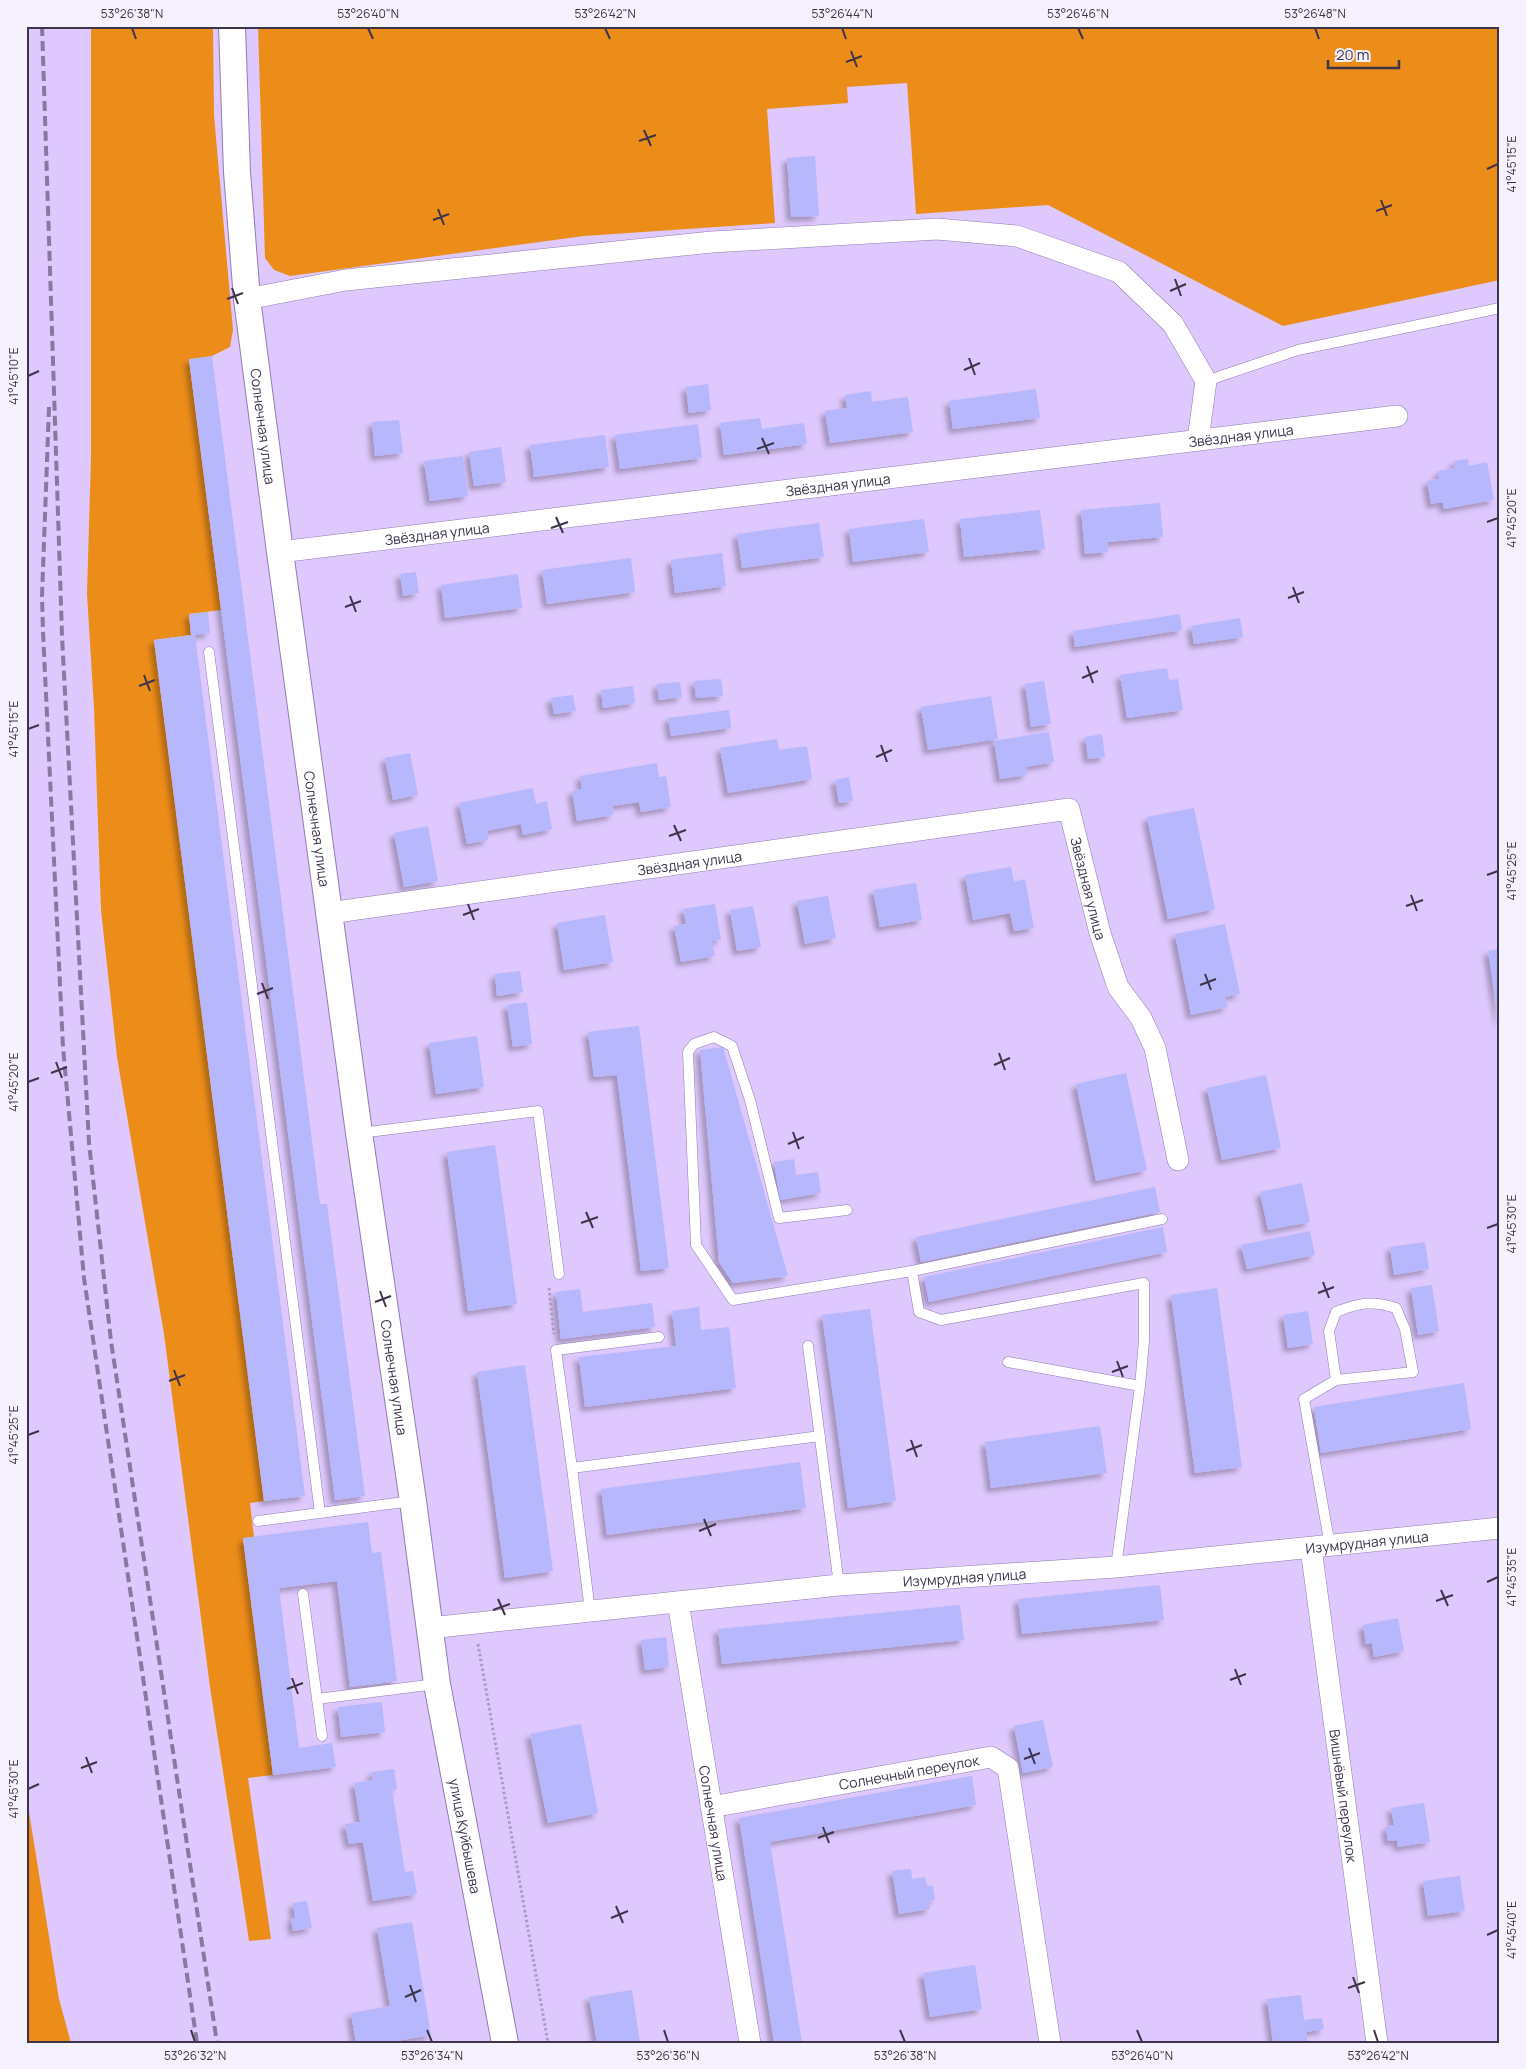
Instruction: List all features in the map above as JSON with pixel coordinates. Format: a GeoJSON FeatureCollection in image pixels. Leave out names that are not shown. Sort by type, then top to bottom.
{"type":"FeatureCollection","features":[{"type":"Feature","properties":{"kind":"street","name":"Солнечная улица"},"geometry":{"type":"LineString","coordinates":[[232,26],[237,172],[247,299],[359,1133],[430,1628]]}},
{"type":"Feature","properties":{"kind":"street"},"geometry":{"type":"LineString","coordinates":[[247,299],[346,280],[712,242],[937,229],[1017,236],[1119,272],[1173,324],[1206,381],[1198,440]]}},
{"type":"Feature","properties":{"kind":"street","name":"Звёздная улица"},"geometry":{"type":"LineString","coordinates":[[280,552],[1397,416]]}},
{"type":"Feature","properties":{"kind":"street","name":"Звёздная улица"},"geometry":{"type":"LineString","coordinates":[[329,913],[1069,809],[1100,933],[1118,987],[1141,1018],[1155,1048],[1178,1160]]}},
{"type":"Feature","properties":{"kind":"street","name":"Изумрудная улица"},"geometry":{"type":"LineString","coordinates":[[430,1628],[839,1585],[1116,1567],[1500,1528]]}},
{"type":"Feature","properties":{"kind":"street","name":"Вишнёвый переулок"},"geometry":{"type":"LineString","coordinates":[[1320,1547],[1377,2043]]}},
{"type":"Feature","properties":{"kind":"street","name":"Солнечная улица"},"geometry":{"type":"LineString","coordinates":[[678,1602],[750,2043]]}},
{"type":"Feature","properties":{"kind":"street","name":"улица Куйбышева"},"geometry":{"type":"LineString","coordinates":[[430,1628],[437,1684],[505,2043]]}},
{"type":"Feature","properties":{"kind":"street","name":"Солнечный переулок"},"geometry":{"type":"LineString","coordinates":[[711,1807],[991,1757],[1008,1768],[1050,2043]]}},
{"type":"Feature","properties":{"kind":"lane"},"geometry":{"type":"LineString","coordinates":[[1206,381],[1298,350],[1500,308]]}},
{"type":"Feature","properties":{"kind":"lane"},"geometry":{"type":"LineString","coordinates":[[209,652],[320,1513]]}},
{"type":"Feature","properties":{"kind":"lane"},"geometry":{"type":"LineString","coordinates":[[847,1210],[779,1218],[750,1100],[732,1046],[714,1037],[694,1044],[688,1052],[696,1245],[733,1300],[912,1271],[1162,1219]]}},
{"type":"Feature","properties":{"kind":"lane"},"geometry":{"type":"LineString","coordinates":[[359,1133],[538,1111],[558,1274]]}},
{"type":"Feature","properties":{"kind":"lane"},"geometry":{"type":"LineString","coordinates":[[912,1271],[919,1312],[941,1320],[1144,1283],[1144,1341],[1140,1386],[1116,1567]]}},
{"type":"Feature","properties":{"kind":"lane"},"geometry":{"type":"LineString","coordinates":[[1320,1547],[1304,1399],[1336,1380],[1413,1372],[1405,1329],[1396,1308],[1385,1304],[1358,1303],[1336,1312],[1329,1331],[1336,1380]]}},
{"type":"Feature","properties":{"kind":"lane"},"geometry":{"type":"LineString","coordinates":[[590,1611],[556,1350],[659,1336]]}},
{"type":"Feature","properties":{"kind":"lane"},"geometry":{"type":"LineString","coordinates":[[808,1346],[839,1585]]}},
{"type":"Feature","properties":{"kind":"lane"},"geometry":{"type":"LineString","coordinates":[[1008,1362],[1140,1386]]}},
{"type":"Feature","properties":{"kind":"lane"},"geometry":{"type":"LineString","coordinates":[[572,1468],[820,1436]]}},
{"type":"Feature","properties":{"kind":"lane"},"geometry":{"type":"LineString","coordinates":[[258,1521],[413,1501]]}},
{"type":"Feature","properties":{"kind":"lane"},"geometry":{"type":"LineString","coordinates":[[303,1594],[322,1736]]}},
{"type":"Feature","properties":{"kind":"lane"},"geometry":{"type":"LineString","coordinates":[[317,1699],[437,1684]]}},
{"type":"Feature","properties":{"kind":"path"},"geometry":{"type":"LineString","coordinates":[[556,1350],[548,1285],[558,1274]]}},
{"type":"Feature","properties":{"kind":"path"},"geometry":{"type":"LineString","coordinates":[[475,1624],[548,2043]]}},
{"type":"Feature","properties":{"kind":"shaded area"},"geometry":{"type":"Polygon","coordinates":[[[91,26],[213,26],[214,115],[233,330],[230,347],[212,356],[189,360],[221,610],[189,614],[191,635],[154,640],[264,1501],[250,1503],[254,1537],[243,1539],[273,1775],[248,1778],[271,1939],[249,1941],[210,1687],[164,1334],[117,1057],[101,910],[94,708],[87,594],[91,457],[91,26]]]}},
{"type":"Feature","properties":{"kind":"shaded area"},"geometry":{"type":"Polygon","coordinates":[[[258,26],[1500,26],[1500,280],[1283,326],[1048,205],[916,214],[907,83],[847,87],[848,103],[767,109],[775,223],[584,236],[290,276],[274,270],[265,258],[258,26]]]}},
{"type":"Feature","properties":{"kind":"shaded area"},"geometry":{"type":"Polygon","coordinates":[[[26,1793],[59,1999],[71,2043],[26,2043],[26,1793]]]}},
{"type":"Feature","properties":{"kind":"building"},"geometry":{"type":"Polygon","coordinates":[[[815,156],[819,216],[791,217],[787,158],[815,156]]]}},
{"type":"Feature","properties":{"kind":"building"},"geometry":{"type":"Polygon","coordinates":[[[212,356],[320,1204],[327,1204],[365,1496],[335,1500],[189,359],[212,356]]]}},
{"type":"Feature","properties":{"kind":"building"},"geometry":{"type":"Polygon","coordinates":[[[708,384],[711,410],[689,413],[686,387],[708,384]]]}},
{"type":"Feature","properties":{"kind":"building"},"geometry":{"type":"Polygon","coordinates":[[[1036,389],[1040,418],[953,429],[949,401],[1036,389]]]}},
{"type":"Feature","properties":{"kind":"building"},"geometry":{"type":"Polygon","coordinates":[[[871,391],[872,402],[908,397],[913,432],[830,443],[825,411],[847,408],[845,395],[871,391]]]}},
{"type":"Feature","properties":{"kind":"building"},"geometry":{"type":"Polygon","coordinates":[[[760,418],[762,429],[804,423],[807,444],[724,455],[720,423],[760,418]]]}},
{"type":"Feature","properties":{"kind":"building"},"geometry":{"type":"Polygon","coordinates":[[[399,420],[403,453],[375,456],[372,422],[399,420]]]}},
{"type":"Feature","properties":{"kind":"building"},"geometry":{"type":"Polygon","coordinates":[[[698,424],[702,458],[620,469],[615,435],[698,424]]]}},
{"type":"Feature","properties":{"kind":"building"},"geometry":{"type":"Polygon","coordinates":[[[605,435],[609,467],[534,477],[530,445],[605,435]]]}},
{"type":"Feature","properties":{"kind":"building"},"geometry":{"type":"Polygon","coordinates":[[[501,447],[506,482],[474,486],[469,452],[501,447]]]}},
{"type":"Feature","properties":{"kind":"building"},"geometry":{"type":"Polygon","coordinates":[[[463,456],[468,496],[430,501],[424,461],[463,456]]]}},
{"type":"Feature","properties":{"kind":"building"},"geometry":{"type":"Polygon","coordinates":[[[1468,459],[1469,466],[1487,462],[1494,500],[1444,509],[1443,502],[1431,504],[1427,481],[1439,479],[1438,471],[1455,468],[1454,461],[1468,459]]]}},
{"type":"Feature","properties":{"kind":"building"},"geometry":{"type":"Polygon","coordinates":[[[1160,503],[1163,537],[1107,542],[1108,552],[1085,554],[1081,510],[1160,503]]]}},
{"type":"Feature","properties":{"kind":"building"},"geometry":{"type":"Polygon","coordinates":[[[1040,510],[1045,549],[964,557],[960,519],[1040,510]]]}},
{"type":"Feature","properties":{"kind":"building"},"geometry":{"type":"Polygon","coordinates":[[[924,519],[929,552],[853,562],[849,529],[924,519]]]}},
{"type":"Feature","properties":{"kind":"building"},"geometry":{"type":"Polygon","coordinates":[[[819,523],[824,557],[742,568],[737,534],[819,523]]]}},
{"type":"Feature","properties":{"kind":"building"},"geometry":{"type":"Polygon","coordinates":[[[722,553],[726,586],[675,593],[671,560],[722,553]]]}},
{"type":"Feature","properties":{"kind":"building"},"geometry":{"type":"Polygon","coordinates":[[[631,558],[635,592],[547,604],[542,570],[631,558]]]}},
{"type":"Feature","properties":{"kind":"building"},"geometry":{"type":"Polygon","coordinates":[[[416,572],[419,593],[403,596],[400,574],[416,572]]]}},
{"type":"Feature","properties":{"kind":"building"},"geometry":{"type":"Polygon","coordinates":[[[518,574],[522,608],[445,618],[441,585],[518,574]]]}},
{"type":"Feature","properties":{"kind":"building"},"geometry":{"type":"Polygon","coordinates":[[[208,612],[210,633],[195,635],[305,1496],[264,1501],[154,640],[191,635],[189,614],[208,612]]]}},
{"type":"Feature","properties":{"kind":"building"},"geometry":{"type":"Polygon","coordinates":[[[1180,614],[1182,630],[1075,647],[1073,631],[1180,614]]]}},
{"type":"Feature","properties":{"kind":"building"},"geometry":{"type":"Polygon","coordinates":[[[1240,618],[1243,637],[1194,644],[1191,626],[1240,618]]]}},
{"type":"Feature","properties":{"kind":"building"},"geometry":{"type":"Polygon","coordinates":[[[1167,668],[1169,680],[1178,679],[1183,710],[1127,718],[1120,675],[1167,668]]]}},
{"type":"Feature","properties":{"kind":"building"},"geometry":{"type":"Polygon","coordinates":[[[721,679],[723,696],[696,698],[694,681],[721,679]]]}},
{"type":"Feature","properties":{"kind":"building"},"geometry":{"type":"Polygon","coordinates":[[[1044,681],[1051,724],[1031,727],[1025,684],[1044,681]]]}},
{"type":"Feature","properties":{"kind":"building"},"geometry":{"type":"Polygon","coordinates":[[[680,682],[682,697],[659,700],[657,684],[680,682]]]}},
{"type":"Feature","properties":{"kind":"building"},"geometry":{"type":"Polygon","coordinates":[[[633,686],[635,703],[603,708],[601,690],[633,686]]]}},
{"type":"Feature","properties":{"kind":"building"},"geometry":{"type":"Polygon","coordinates":[[[573,695],[576,711],[554,714],[551,698],[573,695]]]}},
{"type":"Feature","properties":{"kind":"building"},"geometry":{"type":"Polygon","coordinates":[[[991,696],[998,739],[928,750],[921,707],[991,696]]]}},
{"type":"Feature","properties":{"kind":"building"},"geometry":{"type":"Polygon","coordinates":[[[729,710],[731,728],[671,736],[668,718],[729,710]]]}},
{"type":"Feature","properties":{"kind":"building"},"geometry":{"type":"Polygon","coordinates":[[[1049,732],[1054,762],[1026,767],[1027,775],[1000,779],[994,741],[1049,732]]]}},
{"type":"Feature","properties":{"kind":"building"},"geometry":{"type":"Polygon","coordinates":[[[1102,734],[1105,757],[1088,759],[1085,737],[1102,734]]]}},
{"type":"Feature","properties":{"kind":"building"},"geometry":{"type":"Polygon","coordinates":[[[777,739],[779,750],[807,746],[812,779],[728,793],[720,748],[777,739]]]}},
{"type":"Feature","properties":{"kind":"building"},"geometry":{"type":"Polygon","coordinates":[[[410,753],[418,795],[393,800],[385,758],[410,753]]]}},
{"type":"Feature","properties":{"kind":"building"},"geometry":{"type":"Polygon","coordinates":[[[657,763],[659,777],[666,776],[671,807],[641,812],[639,802],[612,806],[613,815],[577,821],[572,791],[582,789],[580,776],[657,763]]]}},
{"type":"Feature","properties":{"kind":"building"},"geometry":{"type":"Polygon","coordinates":[[[849,777],[853,801],[839,803],[835,780],[849,777]]]}},
{"type":"Feature","properties":{"kind":"building"},"geometry":{"type":"Polygon","coordinates":[[[533,788],[536,804],[547,801],[552,829],[523,835],[521,824],[487,831],[488,840],[467,844],[459,803],[533,788]]]}},
{"type":"Feature","properties":{"kind":"building"},"geometry":{"type":"Polygon","coordinates":[[[1194,808],[1215,909],[1168,919],[1147,817],[1194,808]]]}},
{"type":"Feature","properties":{"kind":"building"},"geometry":{"type":"Polygon","coordinates":[[[428,826],[438,881],[404,887],[394,833],[428,826]]]}},
{"type":"Feature","properties":{"kind":"building"},"geometry":{"type":"Polygon","coordinates":[[[1011,867],[1014,882],[1025,879],[1034,928],[1014,931],[1010,913],[973,920],[965,875],[1011,867]]]}},
{"type":"Feature","properties":{"kind":"building"},"geometry":{"type":"Polygon","coordinates":[[[916,883],[922,920],[880,927],[873,890],[916,883]]]}},
{"type":"Feature","properties":{"kind":"building"},"geometry":{"type":"Polygon","coordinates":[[[828,896],[836,938],[805,944],[797,901],[828,896]]]}},
{"type":"Feature","properties":{"kind":"building"},"geometry":{"type":"Polygon","coordinates":[[[715,904],[721,940],[712,941],[715,956],[681,962],[674,926],[686,924],[683,909],[715,904]]]}},
{"type":"Feature","properties":{"kind":"building"},"geometry":{"type":"Polygon","coordinates":[[[753,906],[761,947],[737,951],[730,910],[753,906]]]}},
{"type":"Feature","properties":{"kind":"building"},"geometry":{"type":"Polygon","coordinates":[[[605,915],[613,962],[564,970],[557,923],[605,915]]]}},
{"type":"Feature","properties":{"kind":"building"},"geometry":{"type":"Polygon","coordinates":[[[1225,924],[1240,994],[1225,997],[1228,1007],[1191,1015],[1175,934],[1225,924]]]}},
{"type":"Feature","properties":{"kind":"building"},"geometry":{"type":"Polygon","coordinates":[[[1500,949],[1500,1022],[1499,1022],[1488,951],[1500,949]]]}},
{"type":"Feature","properties":{"kind":"building"},"geometry":{"type":"Polygon","coordinates":[[[520,971],[523,992],[497,996],[495,974],[520,971]]]}},
{"type":"Feature","properties":{"kind":"building"},"geometry":{"type":"Polygon","coordinates":[[[527,1002],[532,1044],[513,1047],[507,1005],[527,1002]]]}},
{"type":"Feature","properties":{"kind":"building"},"geometry":{"type":"Polygon","coordinates":[[[639,1026],[669,1268],[641,1271],[617,1075],[594,1077],[588,1032],[639,1026]]]}},
{"type":"Feature","properties":{"kind":"building"},"geometry":{"type":"Polygon","coordinates":[[[477,1036],[484,1087],[436,1094],[429,1043],[477,1036]]]}},
{"type":"Feature","properties":{"kind":"building"},"geometry":{"type":"Polygon","coordinates":[[[723,1047],[788,1276],[733,1283],[719,1262],[700,1050],[723,1047]]]}},
{"type":"Feature","properties":{"kind":"building"},"geometry":{"type":"Polygon","coordinates":[[[1126,1073],[1147,1170],[1096,1181],[1076,1084],[1126,1073]]]}},
{"type":"Feature","properties":{"kind":"building"},"geometry":{"type":"Polygon","coordinates":[[[1266,1075],[1281,1148],[1222,1160],[1207,1088],[1266,1075]]]}},
{"type":"Feature","properties":{"kind":"building"},"geometry":{"type":"Polygon","coordinates":[[[495,1145],[517,1304],[468,1311],[447,1152],[495,1145]]]}},
{"type":"Feature","properties":{"kind":"building"},"geometry":{"type":"Polygon","coordinates":[[[794,1159],[796,1175],[818,1172],[821,1193],[780,1200],[774,1162],[794,1159]]]}},
{"type":"Feature","properties":{"kind":"building"},"geometry":{"type":"Polygon","coordinates":[[[1302,1183],[1310,1222],[1268,1230],[1260,1192],[1302,1183]]]}},
{"type":"Feature","properties":{"kind":"building"},"geometry":{"type":"Polygon","coordinates":[[[1155,1187],[1160,1212],[921,1262],[916,1237],[1155,1187]]]}},
{"type":"Feature","properties":{"kind":"building"},"geometry":{"type":"Polygon","coordinates":[[[1163,1227],[1167,1252],[929,1302],[924,1277],[1163,1227]]]}},
{"type":"Feature","properties":{"kind":"building"},"geometry":{"type":"Polygon","coordinates":[[[1310,1231],[1315,1255],[1247,1269],[1241,1245],[1310,1231]]]}},
{"type":"Feature","properties":{"kind":"building"},"geometry":{"type":"Polygon","coordinates":[[[1425,1242],[1429,1269],[1394,1275],[1390,1247],[1425,1242]]]}},
{"type":"Feature","properties":{"kind":"building"},"geometry":{"type":"Polygon","coordinates":[[[1432,1285],[1439,1331],[1418,1335],[1411,1288],[1432,1285]]]}},
{"type":"Feature","properties":{"kind":"building"},"geometry":{"type":"Polygon","coordinates":[[[1217,1288],[1242,1467],[1195,1473],[1171,1295],[1217,1288]]]}},
{"type":"Feature","properties":{"kind":"building"},"geometry":{"type":"Polygon","coordinates":[[[580,1289],[583,1312],[652,1303],[655,1327],[561,1339],[556,1292],[580,1289]]]}},
{"type":"Feature","properties":{"kind":"building"},"geometry":{"type":"Polygon","coordinates":[[[699,1307],[701,1330],[729,1327],[736,1388],[585,1407],[579,1357],[676,1346],[672,1311],[699,1307]]]}},
{"type":"Feature","properties":{"kind":"building"},"geometry":{"type":"Polygon","coordinates":[[[870,1309],[896,1501],[848,1508],[822,1315],[870,1309]]]}},
{"type":"Feature","properties":{"kind":"building"},"geometry":{"type":"Polygon","coordinates":[[[1308,1311],[1313,1344],[1288,1348],[1283,1315],[1308,1311]]]}},
{"type":"Feature","properties":{"kind":"building"},"geometry":{"type":"Polygon","coordinates":[[[525,1365],[553,1571],[505,1578],[477,1372],[525,1365]]]}},
{"type":"Feature","properties":{"kind":"building"},"geometry":{"type":"Polygon","coordinates":[[[1464,1383],[1471,1429],[1321,1453],[1314,1407],[1464,1383]]]}},
{"type":"Feature","properties":{"kind":"building"},"geometry":{"type":"Polygon","coordinates":[[[1100,1426],[1107,1473],[991,1488],[985,1442],[1100,1426]]]}},
{"type":"Feature","properties":{"kind":"building"},"geometry":{"type":"Polygon","coordinates":[[[800,1462],[806,1508],[607,1535],[601,1489],[800,1462]]]}},
{"type":"Feature","properties":{"kind":"building"},"geometry":{"type":"Polygon","coordinates":[[[368,1522],[372,1553],[381,1552],[397,1681],[350,1687],[337,1581],[279,1588],[299,1748],[332,1743],[336,1767],[273,1775],[243,1538],[368,1522]]]}},
{"type":"Feature","properties":{"kind":"building"},"geometry":{"type":"Polygon","coordinates":[[[1160,1585],[1164,1620],[1022,1634],[1018,1599],[1160,1585]]]}},
{"type":"Feature","properties":{"kind":"building"},"geometry":{"type":"Polygon","coordinates":[[[960,1605],[964,1640],[722,1664],[718,1629],[960,1605]]]}},
{"type":"Feature","properties":{"kind":"building"},"geometry":{"type":"Polygon","coordinates":[[[1398,1618],[1404,1651],[1374,1657],[1372,1643],[1366,1644],[1363,1625],[1398,1618]]]}},
{"type":"Feature","properties":{"kind":"building"},"geometry":{"type":"Polygon","coordinates":[[[666,1637],[669,1667],[645,1670],[641,1640],[666,1637]]]}},
{"type":"Feature","properties":{"kind":"building"},"geometry":{"type":"Polygon","coordinates":[[[382,1702],[385,1732],[341,1737],[338,1707],[382,1702]]]}},
{"type":"Feature","properties":{"kind":"building"},"geometry":{"type":"Polygon","coordinates":[[[1043,1720],[1053,1767],[1023,1773],[1014,1726],[1043,1720]]]}},
{"type":"Feature","properties":{"kind":"building"},"geometry":{"type":"Polygon","coordinates":[[[581,1724],[598,1813],[548,1823],[530,1734],[581,1724]]]}},
{"type":"Feature","properties":{"kind":"building"},"geometry":{"type":"Polygon","coordinates":[[[394,1769],[397,1789],[392,1790],[405,1872],[413,1871],[417,1894],[373,1901],[363,1842],[349,1844],[345,1824],[360,1822],[354,1783],[373,1780],[371,1772],[394,1769]]]}},
{"type":"Feature","properties":{"kind":"building"},"geometry":{"type":"Polygon","coordinates":[[[972,1776],[976,1805],[770,1842],[802,2043],[774,2043],[739,1818],[972,1776]]]}},
{"type":"Feature","properties":{"kind":"building"},"geometry":{"type":"Polygon","coordinates":[[[1424,1803],[1430,1842],[1398,1847],[1397,1840],[1388,1841],[1386,1827],[1394,1825],[1391,1808],[1424,1803]]]}},
{"type":"Feature","properties":{"kind":"building"},"geometry":{"type":"Polygon","coordinates":[[[911,1869],[912,1879],[925,1877],[927,1886],[933,1886],[935,1900],[929,1901],[930,1909],[899,1914],[892,1871],[911,1869]]]}},
{"type":"Feature","properties":{"kind":"building"},"geometry":{"type":"Polygon","coordinates":[[[1460,1876],[1465,1911],[1428,1916],[1423,1881],[1460,1876]]]}},
{"type":"Feature","properties":{"kind":"building"},"geometry":{"type":"Polygon","coordinates":[[[307,1901],[312,1928],[293,1931],[291,1918],[295,1918],[293,1903],[307,1901]]]}},
{"type":"Feature","properties":{"kind":"building"},"geometry":{"type":"Polygon","coordinates":[[[412,1922],[431,2035],[385,2043],[356,2043],[351,2013],[390,2006],[377,1928],[412,1922]]]}},
{"type":"Feature","properties":{"kind":"building"},"geometry":{"type":"Polygon","coordinates":[[[975,1965],[982,2009],[930,2017],[923,1973],[975,1965]]]}},
{"type":"Feature","properties":{"kind":"building"},"geometry":{"type":"Polygon","coordinates":[[[632,1990],[640,2043],[597,2043],[589,1997],[632,1990]]]}},
{"type":"Feature","properties":{"kind":"building"},"geometry":{"type":"Polygon","coordinates":[[[1301,1995],[1304,2020],[1322,2018],[1324,2029],[1306,2032],[1308,2043],[1273,2043],[1267,1999],[1301,1995]]]}},
{"type":"Feature","properties":{"kind":"railway"},"geometry":{"type":"LineString","coordinates":[[42,26],[62,636],[89,1143],[111,1341],[217,2043]]}},
{"type":"Feature","properties":{"kind":"railway"},"geometry":{"type":"LineString","coordinates":[[49,407],[42,596],[63,1047],[84,1278],[197,2043]]}}]}
